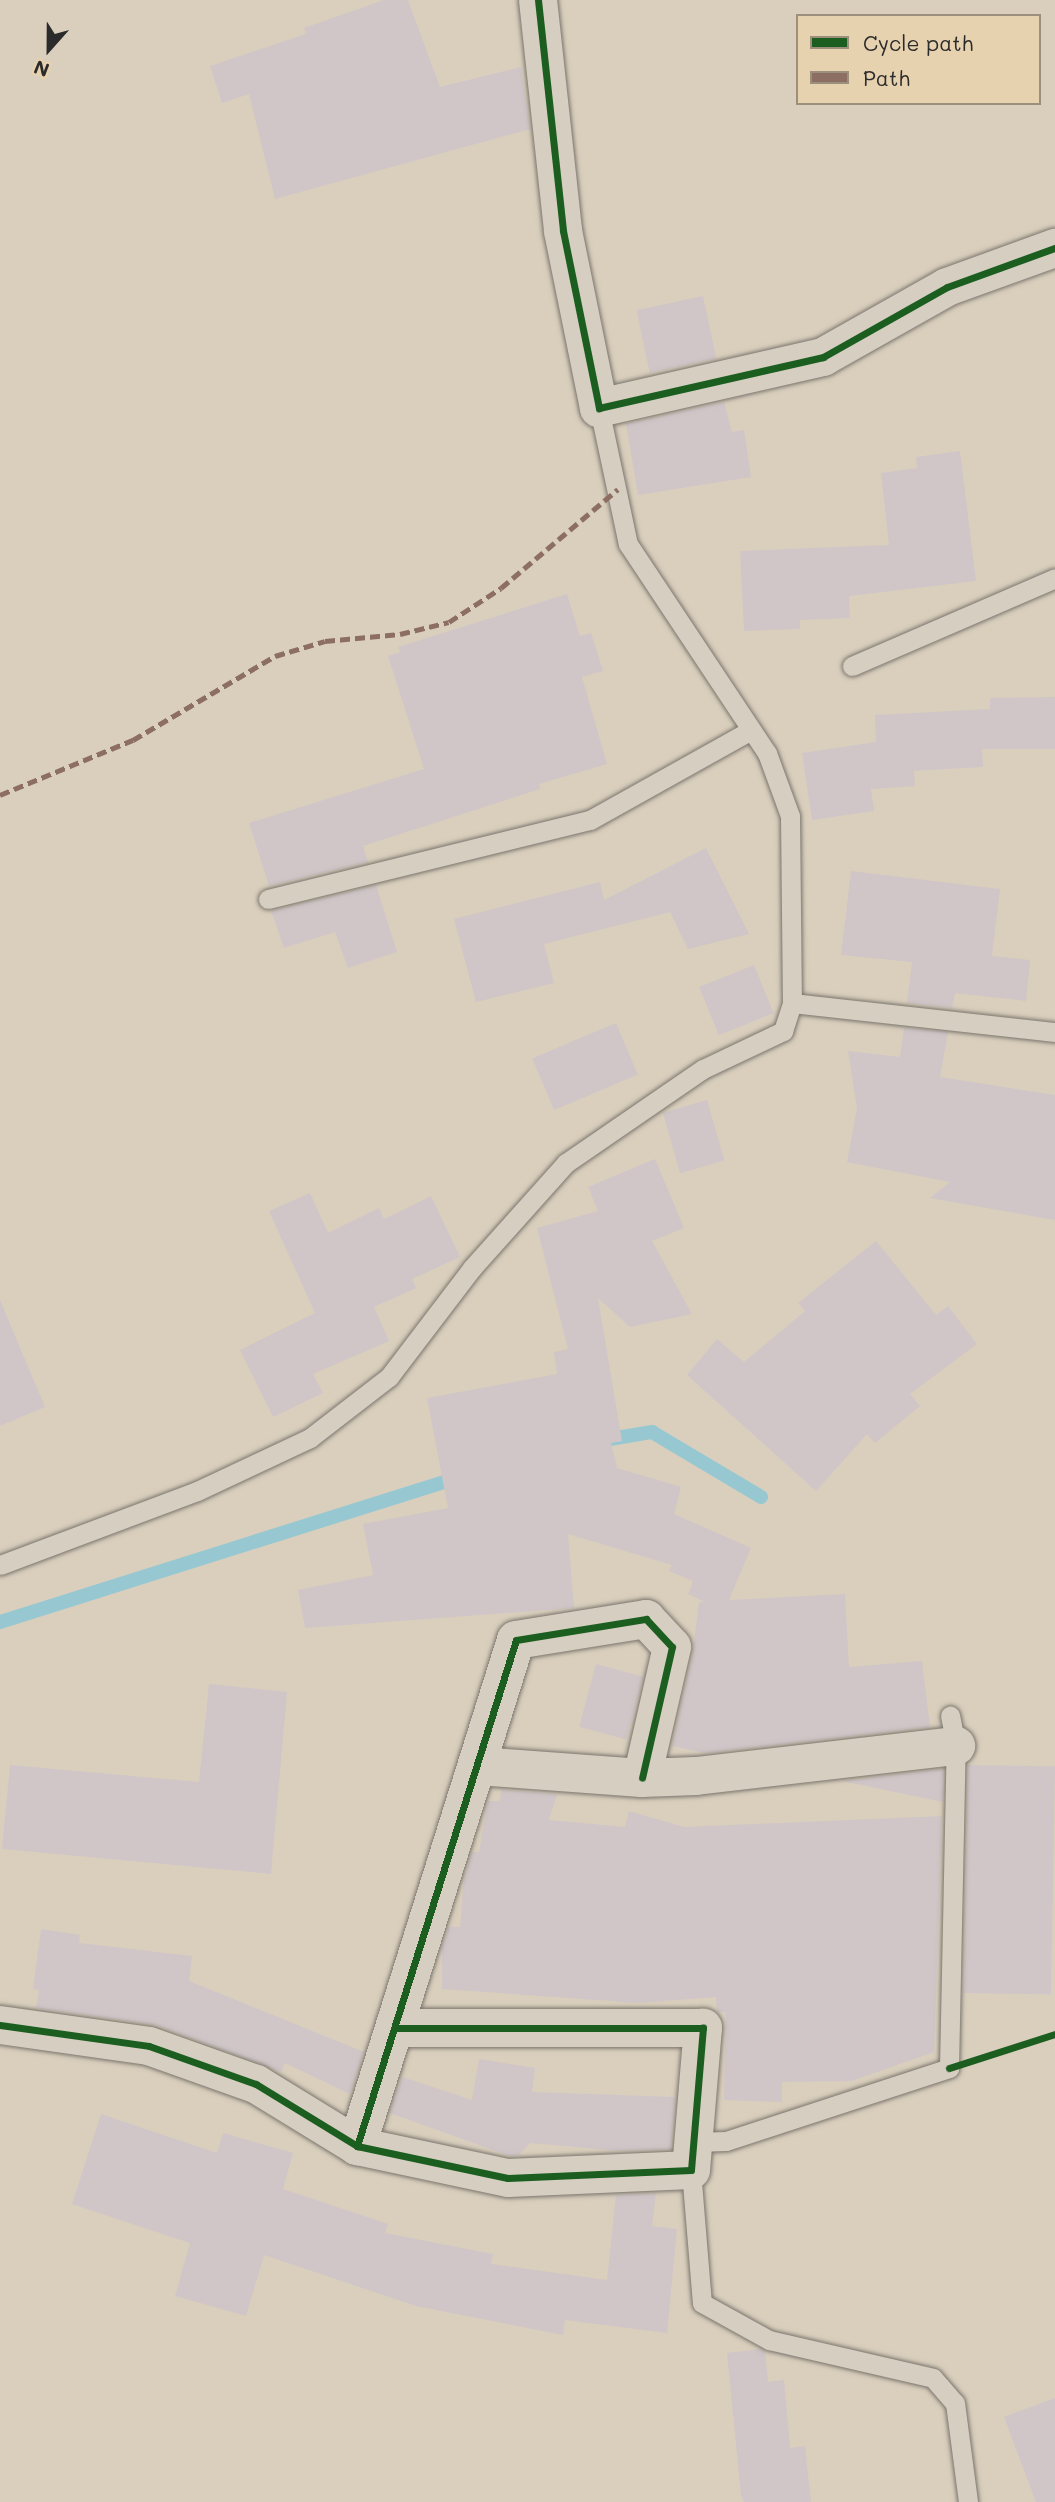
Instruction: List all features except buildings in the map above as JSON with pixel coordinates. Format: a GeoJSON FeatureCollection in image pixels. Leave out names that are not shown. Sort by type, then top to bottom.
{"type":"FeatureCollection","features":[{"type":"Feature","properties":{"kind":"street"},"geometry":{"type":"LineString","coordinates":[[538,0],[563,231],[599,408],[823,357],[947,287],[1055,248]]}},
{"type":"Feature","properties":{"kind":"street"},"geometry":{"type":"LineString","coordinates":[[357,2146],[516,1640],[646,1619],[672,1647],[642,1778]]}},
{"type":"Feature","properties":{"kind":"street"},"geometry":{"type":"LineString","coordinates":[[478,1766],[642,1778],[953,1731]]}},
{"type":"Feature","properties":{"kind":"street"},"geometry":{"type":"LineString","coordinates":[[0,2025],[149,2046],[256,2084],[357,2146],[508,2178],[692,2156],[703,2028],[396,2028]]}},
{"type":"Feature","properties":{"kind":"lane"},"geometry":{"type":"LineString","coordinates":[[0,1565],[197,1491],[310,1438],[389,1377],[472,1268],[566,1163],[703,1069],[783,1031],[792,1003],[790,816],[767,753],[628,544],[599,408]]}},
{"type":"Feature","properties":{"kind":"lane"},"geometry":{"type":"LineString","coordinates":[[852,666],[1055,578]]}},
{"type":"Feature","properties":{"kind":"lane"},"geometry":{"type":"LineString","coordinates":[[268,899],[590,820],[751,730]]}},
{"type":"Feature","properties":{"kind":"lane"},"geometry":{"type":"LineString","coordinates":[[792,1003],[1055,1032]]}},
{"type":"Feature","properties":{"kind":"lane"},"geometry":{"type":"LineString","coordinates":[[953,1731],[949,2068],[726,2141],[692,2156],[702,2302],[769,2340],[933,2378],[955,2403],[968,2502]]}},
{"type":"Feature","properties":{"kind":"waterway"},"geometry":{"type":"LineString","coordinates":[[604,1440],[652,1432],[761,1497]]}},
{"type":"Feature","properties":{"kind":"waterway"},"geometry":{"type":"LineString","coordinates":[[0,1622],[459,1477]]}},
{"type":"Feature","properties":{"kind":"marked path"},"geometry":{"type":"LineString","coordinates":[[0,795],[133,740],[275,656],[325,641],[400,634],[449,622],[501,588],[618,489]]}},
{"type":"Feature","properties":{"kind":"cycle path"},"geometry":{"type":"LineString","coordinates":[[538,0],[563,231],[599,408],[823,357],[947,287],[1055,248]]}},
{"type":"Feature","properties":{"kind":"cycle path"},"geometry":{"type":"LineString","coordinates":[[357,2146],[516,1640],[646,1619],[672,1647],[642,1778]]}},
{"type":"Feature","properties":{"kind":"cycle path"},"geometry":{"type":"LineString","coordinates":[[0,2025],[149,2046],[256,2084],[357,2146],[508,2178],[691,2170],[703,2028],[396,2028]]}},
{"type":"Feature","properties":{"kind":"cycle path"},"geometry":{"type":"LineString","coordinates":[[949,2068],[1055,2034]]}}]}
